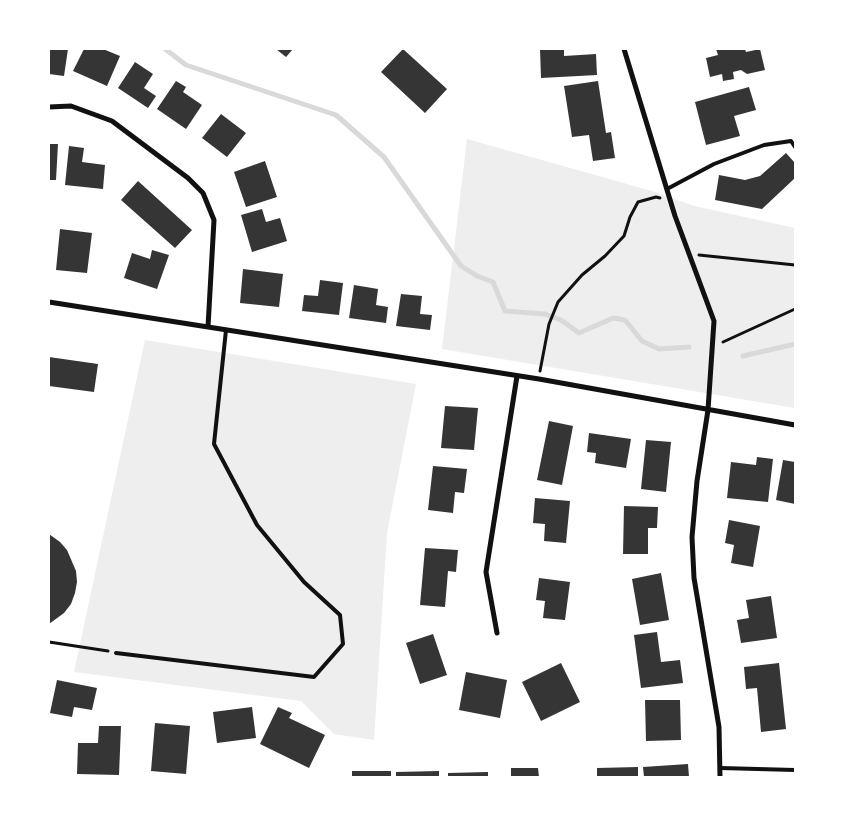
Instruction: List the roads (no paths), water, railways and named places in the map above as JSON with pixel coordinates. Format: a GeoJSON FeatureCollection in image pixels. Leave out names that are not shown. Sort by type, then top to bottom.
{"type":"FeatureCollection","features":[{"type":"Feature","properties":{"kind":"street"},"geometry":{"type":"LineString","coordinates":[[624,49],[670,200],[714,320],[708,410],[697,481],[692,537],[694,578],[719,727],[720,777]]}},
{"type":"Feature","properties":{"kind":"street"},"geometry":{"type":"LineString","coordinates":[[49,107],[71,106],[112,121],[188,178],[203,193],[214,220],[208,327]]}},
{"type":"Feature","properties":{"kind":"street"},"geometry":{"type":"LineString","coordinates":[[49,302],[517,376],[795,425]]}},
{"type":"Feature","properties":{"kind":"street"},"geometry":{"type":"LineString","coordinates":[[497,633],[486,572],[517,376]]}},
{"type":"Feature","properties":{"kind":"lane"},"geometry":{"type":"LineString","coordinates":[[667,189],[714,164],[764,145],[791,142],[795,147]]}},
{"type":"Feature","properties":{"kind":"lane"},"geometry":{"type":"LineString","coordinates":[[116,652],[314,677],[343,644],[340,616],[304,582],[257,525],[214,444],[226,330]]}},
{"type":"Feature","properties":{"kind":"lane"},"geometry":{"type":"LineString","coordinates":[[720,768],[795,770]]}},
{"type":"Feature","properties":{"kind":"waterway"},"geometry":{"type":"LineString","coordinates":[[165,49],[186,65],[336,115],[384,157],[461,266],[477,276],[493,282],[505,311],[545,314],[561,320],[579,333],[613,318],[625,320],[642,341],[659,349],[689,347]]}},
{"type":"Feature","properties":{"kind":"waterway"},"geometry":{"type":"LineString","coordinates":[[743,356],[795,344]]}}]}
